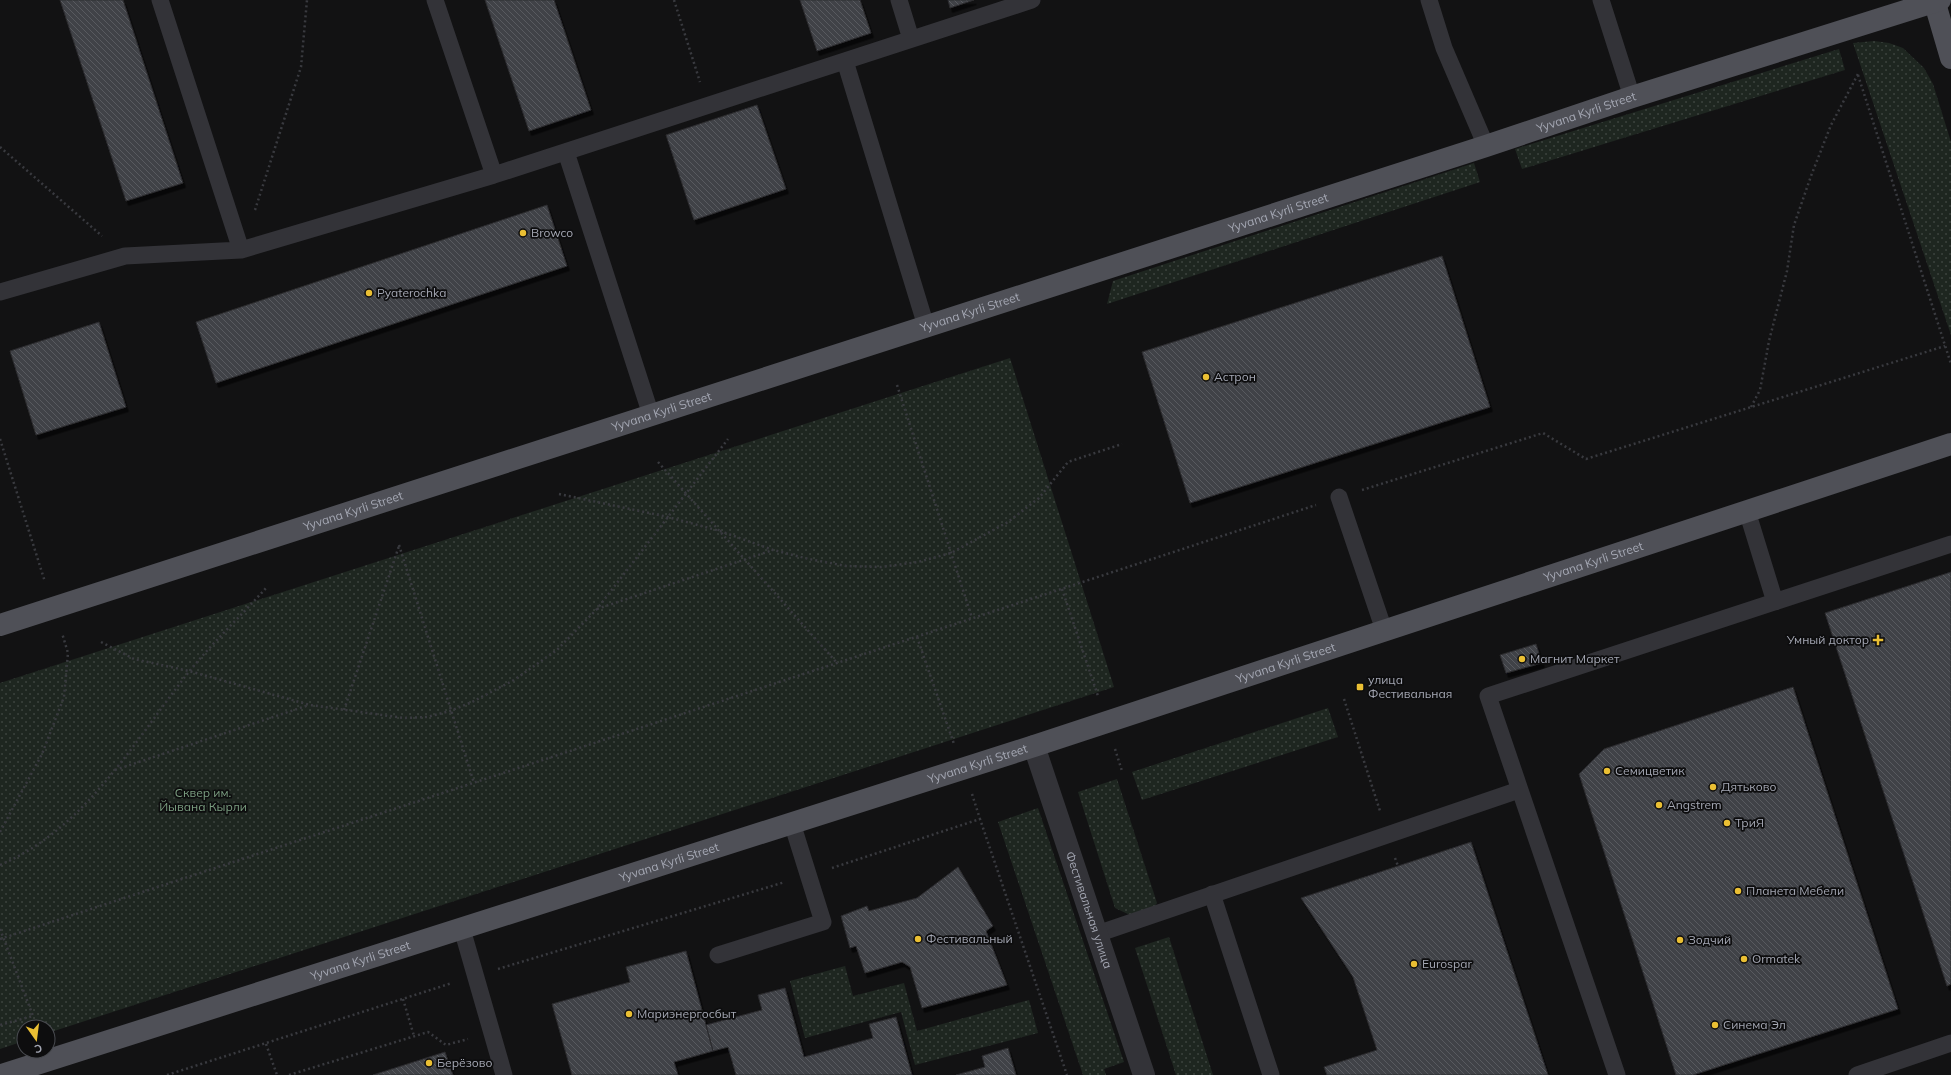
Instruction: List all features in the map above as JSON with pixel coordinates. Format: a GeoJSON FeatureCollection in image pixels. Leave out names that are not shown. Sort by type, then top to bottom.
{"type":"FeatureCollection","features":[{"type":"Feature","properties":{"kind":"main road","name":"Yyvana Kyrli Street"},"geometry":{"type":"LineString","coordinates":[[0,625],[1486,146],[1632,97],[1936,1]]}},
{"type":"Feature","properties":{"kind":"main road"},"geometry":{"type":"LineString","coordinates":[[1936,1],[1951,58]]}},
{"type":"Feature","properties":{"kind":"main road","name":"Yyvana Kyrli Street"},"geometry":{"type":"LineString","coordinates":[[9,1074],[1034,746],[1951,444]]}},
{"type":"Feature","properties":{"kind":"street","name":"Фестивальная улица"},"geometry":{"type":"LineString","coordinates":[[1034,746],[1144,1075]]}},
{"type":"Feature","properties":{"kind":"lane"},"geometry":{"type":"LineString","coordinates":[[160,0],[241,250]]}},
{"type":"Feature","properties":{"kind":"lane"},"geometry":{"type":"LineString","coordinates":[[435,0],[494,175]]}},
{"type":"Feature","properties":{"kind":"lane"},"geometry":{"type":"LineString","coordinates":[[899,0],[911,39]]}},
{"type":"Feature","properties":{"kind":"lane"},"geometry":{"type":"LineString","coordinates":[[0,292],[125,256],[241,250],[494,175],[1032,0]]}},
{"type":"Feature","properties":{"kind":"lane"},"geometry":{"type":"LineString","coordinates":[[1429,0],[1444,48],[1486,146]]}},
{"type":"Feature","properties":{"kind":"lane"},"geometry":{"type":"LineString","coordinates":[[1601,0],[1632,97]]}},
{"type":"Feature","properties":{"kind":"lane"},"geometry":{"type":"LineString","coordinates":[[844,61],[926,326]]}},
{"type":"Feature","properties":{"kind":"lane"},"geometry":{"type":"LineString","coordinates":[[566,152],[650,415]]}},
{"type":"Feature","properties":{"kind":"lane"},"geometry":{"type":"LineString","coordinates":[[1339,497],[1384,630]]}},
{"type":"Feature","properties":{"kind":"lane"},"geometry":{"type":"LineString","coordinates":[[1748,511],[1775,602]]}},
{"type":"Feature","properties":{"kind":"lane"},"geometry":{"type":"LineString","coordinates":[[1617,1075],[1488,696],[1951,544]]}},
{"type":"Feature","properties":{"kind":"lane"},"geometry":{"type":"LineString","coordinates":[[1097,934],[1519,790]]}},
{"type":"Feature","properties":{"kind":"lane"},"geometry":{"type":"LineString","coordinates":[[718,955],[823,922],[792,823]]}},
{"type":"Feature","properties":{"kind":"lane"},"geometry":{"type":"LineString","coordinates":[[1212,894],[1272,1075]]}},
{"type":"Feature","properties":{"kind":"lane"},"geometry":{"type":"LineString","coordinates":[[462,928],[504,1075]]}},
{"type":"Feature","properties":{"kind":"lane"},"geometry":{"type":"LineString","coordinates":[[1857,1075],[1951,1043]]}},
{"type":"Feature","properties":{"kind":"path"},"geometry":{"type":"LineString","coordinates":[[241,250],[301,67],[307,0]]}},
{"type":"Feature","properties":{"kind":"path"},"geometry":{"type":"LineString","coordinates":[[674,0],[707,106]]}},
{"type":"Feature","properties":{"kind":"path"},"geometry":{"type":"LineString","coordinates":[[1751,407],[1760,390],[1769,341],[1787,271],[1794,225],[1831,125],[1858,74],[1951,364]]}},
{"type":"Feature","properties":{"kind":"path"},"geometry":{"type":"LineString","coordinates":[[0,147],[125,256]]}},
{"type":"Feature","properties":{"kind":"path"},"geometry":{"type":"LineString","coordinates":[[2,938],[1339,497],[1543,433],[1586,459],[1945,346]]}},
{"type":"Feature","properties":{"kind":"path"},"geometry":{"type":"LineString","coordinates":[[897,385],[972,618]]}},
{"type":"Feature","properties":{"kind":"path"},"geometry":{"type":"LineString","coordinates":[[0,439],[68,653],[64,697],[42,754],[0,832]]}},
{"type":"Feature","properties":{"kind":"path"},"geometry":{"type":"LineString","coordinates":[[101,642],[134,659],[189,671],[310,705],[404,718],[427,717],[450,711],[472,702],[514,680],[556,650],[597,609],[728,439]]}},
{"type":"Feature","properties":{"kind":"path"},"geometry":{"type":"LineString","coordinates":[[559,494],[668,517],[720,531],[773,550],[846,566],[881,567],[918,562],[951,553],[1008,522],[1039,498],[1068,462],[1122,444]]}},
{"type":"Feature","properties":{"kind":"path"},"geometry":{"type":"LineString","coordinates":[[658,462],[746,559],[837,663]]}},
{"type":"Feature","properties":{"kind":"path"},"geometry":{"type":"LineString","coordinates":[[344,710],[399,545],[450,711],[474,783]]}},
{"type":"Feature","properties":{"kind":"path"},"geometry":{"type":"LineString","coordinates":[[597,609],[773,550]]}},
{"type":"Feature","properties":{"kind":"path"},"geometry":{"type":"LineString","coordinates":[[0,865],[20,856],[57,830],[88,802],[115,770],[189,671],[266,588]]}},
{"type":"Feature","properties":{"kind":"path"},"geometry":{"type":"LineString","coordinates":[[1062,589],[1122,771]]}},
{"type":"Feature","properties":{"kind":"path"},"geometry":{"type":"LineString","coordinates":[[917,637],[1067,1075]]}},
{"type":"Feature","properties":{"kind":"path"},"geometry":{"type":"LineString","coordinates":[[1344,699],[1398,866]]}},
{"type":"Feature","properties":{"kind":"path"},"geometry":{"type":"LineString","coordinates":[[115,770],[310,705]]}},
{"type":"Feature","properties":{"kind":"path"},"geometry":{"type":"LineString","coordinates":[[167,1075],[475,976],[808,875],[980,819]]}},
{"type":"Feature","properties":{"kind":"path"},"geometry":{"type":"LineString","coordinates":[[0,929],[2,938],[33,1016],[0,1025]]}},
{"type":"Feature","properties":{"kind":"path"},"geometry":{"type":"LineString","coordinates":[[403,999],[414,1036]]}},
{"type":"Feature","properties":{"kind":"path"},"geometry":{"type":"LineString","coordinates":[[289,1075],[428,1032],[446,1045],[492,1033]]}},
{"type":"Feature","properties":{"kind":"path"},"geometry":{"type":"LineString","coordinates":[[266,1044],[277,1075]]}},
{"type":"Feature","properties":{"kind":"green space"},"geometry":{"type":"Polygon","coordinates":[[[1874,41],[1889,43],[1903,48],[1924,68],[1933,84],[1951,142],[1951,335],[1853,43],[1874,41]]]}},
{"type":"Feature","properties":{"kind":"green space"},"geometry":{"type":"Polygon","coordinates":[[[1839,49],[1845,70],[1522,169],[1515,149],[1839,49]]]}},
{"type":"Feature","properties":{"kind":"green space"},"geometry":{"type":"Polygon","coordinates":[[[1474,163],[1480,182],[1107,304],[1113,281],[1474,163]]]}},
{"type":"Feature","properties":{"kind":"green space","name":"Сквер им. Йывана Кырли"},"geometry":{"type":"Polygon","coordinates":[[[1010,358],[1114,687],[56,1030],[56,1019],[16,1019],[16,1044],[0,1049],[0,683],[1010,358]]]}},
{"type":"Feature","properties":{"kind":"green space"},"geometry":{"type":"Polygon","coordinates":[[[1328,708],[1338,737],[1142,800],[1132,772],[1328,708]]]}},
{"type":"Feature","properties":{"kind":"green space"},"geometry":{"type":"Polygon","coordinates":[[[1117,779],[1157,903],[1151,912],[1130,915],[1115,908],[1078,792],[1117,779]]]}},
{"type":"Feature","properties":{"kind":"green space"},"geometry":{"type":"Polygon","coordinates":[[[1038,808],[1124,1062],[1104,1069],[1106,1075],[1083,1075],[998,822],[1038,808]]]}},
{"type":"Feature","properties":{"kind":"green space"},"geometry":{"type":"Polygon","coordinates":[[[1169,937],[1213,1075],[1176,1075],[1135,948],[1169,937]]]}},
{"type":"Feature","properties":{"kind":"green space"},"geometry":{"type":"Polygon","coordinates":[[[845,966],[853,996],[904,983],[917,1031],[1029,1000],[1038,1033],[915,1065],[901,1012],[805,1038],[790,981],[845,966]]]}},
{"type":"Feature","properties":{"kind":"building"},"geometry":{"type":"Polygon","coordinates":[[[60,0],[123,0],[183,183],[126,201],[60,0]]]}},
{"type":"Feature","properties":{"kind":"building"},"geometry":{"type":"Polygon","coordinates":[[[485,0],[554,0],[591,110],[529,131],[485,0]]]}},
{"type":"Feature","properties":{"kind":"building"},"geometry":{"type":"Polygon","coordinates":[[[800,0],[860,0],[871,33],[817,51],[800,0]]]}},
{"type":"Feature","properties":{"kind":"building"},"geometry":{"type":"Polygon","coordinates":[[[948,0],[974,0],[950,8],[948,0]]]}},
{"type":"Feature","properties":{"kind":"building"},"geometry":{"type":"Polygon","coordinates":[[[757,105],[786,189],[694,220],[666,135],[757,105]]]}},
{"type":"Feature","properties":{"kind":"building"},"geometry":{"type":"Polygon","coordinates":[[[547,205],[567,266],[216,383],[196,322],[547,205]]]}},
{"type":"Feature","properties":{"kind":"building"},"geometry":{"type":"Polygon","coordinates":[[[1442,256],[1490,407],[1190,503],[1142,352],[1442,256]]]}},
{"type":"Feature","properties":{"kind":"building"},"geometry":{"type":"Polygon","coordinates":[[[99,322],[126,407],[36,435],[10,351],[99,322]]]}},
{"type":"Feature","properties":{"kind":"building"},"geometry":{"type":"Polygon","coordinates":[[[1951,572],[1951,984],[1947,986],[1825,613],[1951,572]]]}},
{"type":"Feature","properties":{"kind":"building"},"geometry":{"type":"Polygon","coordinates":[[[1536,644],[1542,663],[1506,673],[1500,655],[1536,644]]]}},
{"type":"Feature","properties":{"kind":"building","name":"Планета Мебели"},"geometry":{"type":"Polygon","coordinates":[[[1793,687],[1898,1009],[1693,1075],[1676,1075],[1579,774],[1604,749],[1793,687]]]}},
{"type":"Feature","properties":{"kind":"building"},"geometry":{"type":"Polygon","coordinates":[[[1471,842],[1548,1075],[1327,1075],[1324,1067],[1377,1050],[1353,977],[1301,898],[1471,842]]]}},
{"type":"Feature","properties":{"kind":"building","name":"Фестивальный"},"geometry":{"type":"Polygon","coordinates":[[[958,867],[993,926],[986,931],[1007,985],[922,1008],[910,967],[902,962],[865,973],[856,946],[850,948],[841,916],[867,906],[869,911],[917,898],[958,867]]]}},
{"type":"Feature","properties":{"kind":"building","name":"Мариэнергосбыт"},"geometry":{"type":"Polygon","coordinates":[[[686,951],[713,1051],[674,1062],[678,1075],[572,1075],[552,1004],[630,982],[626,967],[686,951]]]}},
{"type":"Feature","properties":{"kind":"building"},"geometry":{"type":"Polygon","coordinates":[[[785,988],[804,1057],[873,1038],[869,1024],[896,1017],[912,1075],[736,1075],[728,1047],[713,1051],[706,1025],[762,1010],[758,995],[785,988]]]}},
{"type":"Feature","properties":{"kind":"building"},"geometry":{"type":"Polygon","coordinates":[[[1008,1048],[1016,1075],[956,1075],[985,1067],[982,1056],[1008,1048]]]}},
{"type":"Feature","properties":{"kind":"building","name":"Берёзово"},"geometry":{"type":"Polygon","coordinates":[[[445,1052],[453,1075],[373,1075],[445,1052]]]}},
{"type":"Feature","properties":{"kind":"place","name":"Browco"},"geometry":{"type":"Point","coordinates":[523,233]}},
{"type":"Feature","properties":{"kind":"place","name":"Pyaterochka"},"geometry":{"type":"Point","coordinates":[369,293]}},
{"type":"Feature","properties":{"kind":"place","name":"Астрон"},"geometry":{"type":"Point","coordinates":[1206,377]}},
{"type":"Feature","properties":{"kind":"place","name":"Умный доктор"},"geometry":{"type":"Point","coordinates":[1878,640]}},
{"type":"Feature","properties":{"kind":"place","name":"Магнит Маркет"},"geometry":{"type":"Point","coordinates":[1522,659]}},
{"type":"Feature","properties":{"kind":"place","name":"улица Фестивальная"},"geometry":{"type":"Point","coordinates":[1360,687]}},
{"type":"Feature","properties":{"kind":"place","name":"Семицветик"},"geometry":{"type":"Point","coordinates":[1607,771]}},
{"type":"Feature","properties":{"kind":"place","name":"Дятьково"},"geometry":{"type":"Point","coordinates":[1713,787]}},
{"type":"Feature","properties":{"kind":"place","name":"Angstrem"},"geometry":{"type":"Point","coordinates":[1659,805]}},
{"type":"Feature","properties":{"kind":"place","name":"ТриЯ"},"geometry":{"type":"Point","coordinates":[1727,823]}},
{"type":"Feature","properties":{"kind":"place","name":"Планета Мебели"},"geometry":{"type":"Point","coordinates":[1738,891]}},
{"type":"Feature","properties":{"kind":"place","name":"Фестивальный"},"geometry":{"type":"Point","coordinates":[918,939]}},
{"type":"Feature","properties":{"kind":"place","name":"Зодчий"},"geometry":{"type":"Point","coordinates":[1680,940]}},
{"type":"Feature","properties":{"kind":"place","name":"Ormatek"},"geometry":{"type":"Point","coordinates":[1744,959]}},
{"type":"Feature","properties":{"kind":"place","name":"Eurospar"},"geometry":{"type":"Point","coordinates":[1414,964]}},
{"type":"Feature","properties":{"kind":"place","name":"Мариэнергосбыт"},"geometry":{"type":"Point","coordinates":[629,1014]}},
{"type":"Feature","properties":{"kind":"place","name":"Синема Эл"},"geometry":{"type":"Point","coordinates":[1715,1025]}},
{"type":"Feature","properties":{"kind":"place","name":"Берёзово"},"geometry":{"type":"Point","coordinates":[429,1063]}}]}
